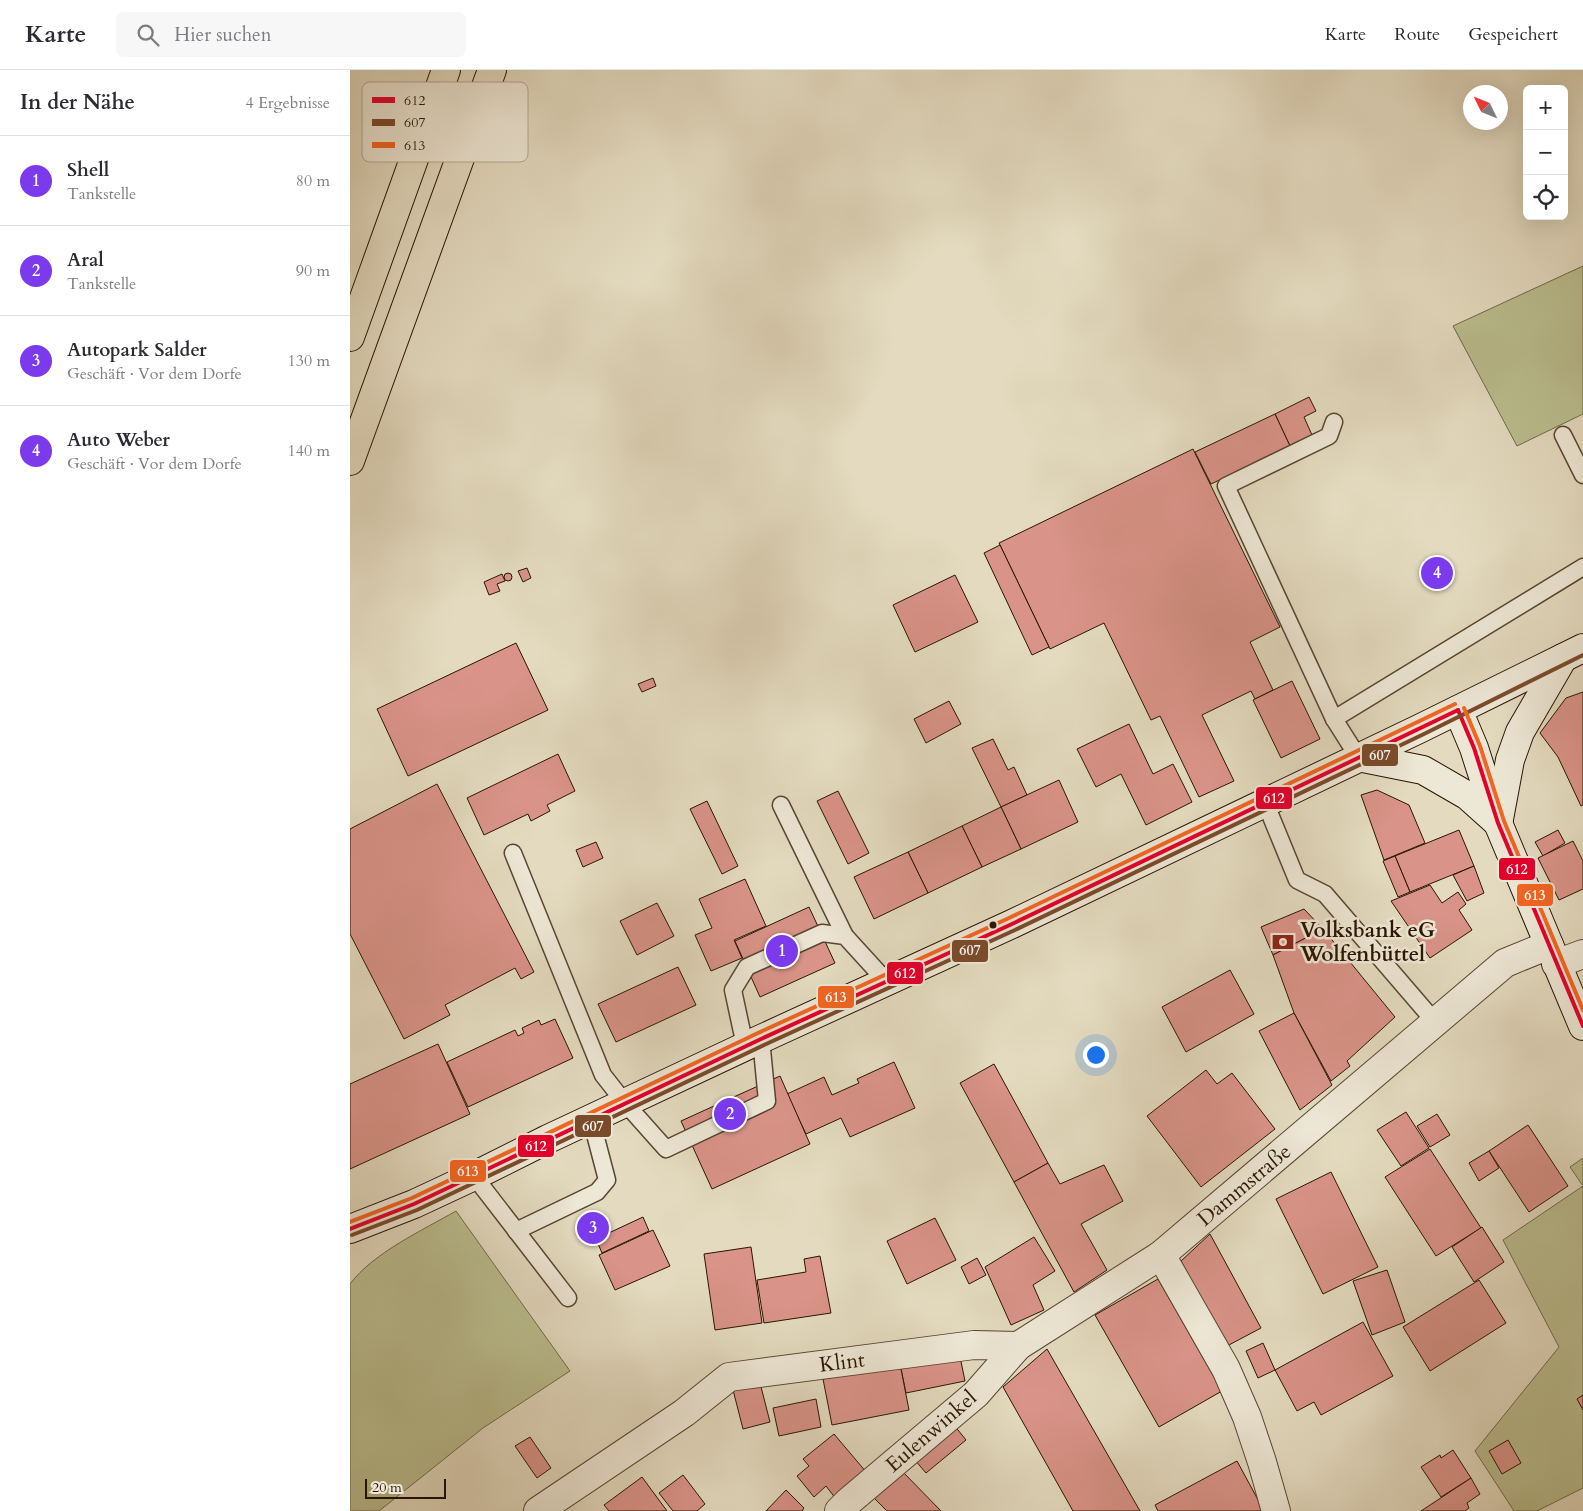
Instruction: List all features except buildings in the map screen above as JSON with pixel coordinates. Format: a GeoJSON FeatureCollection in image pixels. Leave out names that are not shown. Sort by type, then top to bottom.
{"type":"FeatureCollection","features":[{"type":"Feature","properties":{"kind":"highway"},"geometry":{"type":"LineString","coordinates":[[442,82],[446,70]]}},
{"type":"Feature","properties":{"kind":"highway"},"geometry":{"type":"LineString","coordinates":[[488,82],[492,70]]}},
{"type":"Feature","properties":{"kind":"highway"},"geometry":{"type":"LineString","coordinates":[[350,337],[413,162]]}},
{"type":"Feature","properties":{"kind":"highway"},"geometry":{"type":"LineString","coordinates":[[350,461],[459,162]]}},
{"type":"Feature","properties":{"kind":"main road"},"geometry":{"type":"LineString","coordinates":[[350,1229],[414,1204],[753,1042],[1012,924],[1573,653]]}},
{"type":"Feature","properties":{"kind":"main road"},"geometry":{"type":"LineString","coordinates":[[1498,823],[1510,760],[1520,732],[1573,653]]}},
{"type":"Feature","properties":{"kind":"main road"},"geometry":{"type":"LineString","coordinates":[[1458,710],[1474,748],[1498,823],[1583,1026]]}},
{"type":"Feature","properties":{"kind":"main road"},"geometry":{"type":"LineString","coordinates":[[1358,757],[1423,770],[1468,796],[1498,823]]}},
{"type":"Feature","properties":{"kind":"main road","name":"Dammstraße"},"geometry":{"type":"LineString","coordinates":[[1161,1255],[1505,963],[1553,955],[1583,954]]}},
{"type":"Feature","properties":{"kind":"main road"},"geometry":{"type":"LineString","coordinates":[[1018,1346],[1161,1255],[1226,1369],[1250,1426],[1276,1511]]}},
{"type":"Feature","properties":{"kind":"main road","name":"Klint"},"geometry":{"type":"LineString","coordinates":[[538,1511],[684,1413],[729,1377],[974,1345],[1018,1346]]}},
{"type":"Feature","properties":{"kind":"main road","name":"Eulenwinkel"},"geometry":{"type":"LineString","coordinates":[[839,1511],[976,1394],[1018,1346]]}},
{"type":"Feature","properties":{"kind":"lane"},"geometry":{"type":"LineString","coordinates":[[1334,422],[1330,436],[1226,486],[1334,719],[1358,757]]}},
{"type":"Feature","properties":{"kind":"lane"},"geometry":{"type":"LineString","coordinates":[[1563,435],[1583,475]]}},
{"type":"Feature","properties":{"kind":"lane"},"geometry":{"type":"LineString","coordinates":[[1334,719],[1583,567]]}},
{"type":"Feature","properties":{"kind":"lane"},"geometry":{"type":"LineString","coordinates":[[1265,802],[1297,880],[1325,894],[1435,1022]]}},
{"type":"Feature","properties":{"kind":"lane"},"geometry":{"type":"LineString","coordinates":[[781,805],[845,936],[886,981]]}},
{"type":"Feature","properties":{"kind":"lane"},"geometry":{"type":"LineString","coordinates":[[513,853],[603,1074],[625,1103],[666,1148],[767,1101],[753,1042],[733,990],[747,967],[822,933],[845,936]]}},
{"type":"Feature","properties":{"kind":"lane"},"geometry":{"type":"LineString","coordinates":[[516,1231],[597,1192],[607,1180],[591,1119]]}},
{"type":"Feature","properties":{"kind":"lane"},"geometry":{"type":"LineString","coordinates":[[474,1176],[568,1298]]}},
{"type":"Feature","properties":{"kind":"green space"},"geometry":{"type":"Polygon","coordinates":[[[1583,266],[1583,414],[1517,446],[1453,326],[1583,266]]]}},
{"type":"Feature","properties":{"kind":"green space"},"geometry":{"type":"Polygon","coordinates":[[[1583,1158],[1583,1186],[1570,1167],[1583,1158]]]}},
{"type":"Feature","properties":{"kind":"green space"},"geometry":{"type":"Polygon","coordinates":[[[1583,1186],[1583,1488],[1537,1511],[1514,1511],[1475,1451],[1559,1347],[1503,1240],[1583,1186]]]}},
{"type":"Feature","properties":{"kind":"green space"},"geometry":{"type":"Polygon","coordinates":[[[456,1211],[570,1371],[483,1428],[379,1511],[350,1511],[350,1284],[385,1252],[456,1211]]]}},
{"type":"Feature","properties":{"kind":"transit line","name":"607"},"geometry":{"type":"LineString","coordinates":[[352,1235],[417,1210],[764,1045],[1015,930],[1424,734],[1583,655]]}},
{"type":"Feature","properties":{"kind":"transit line","name":"613"},"geometry":{"type":"LineString","coordinates":[[350,1222],[412,1198],[758,1033],[1009,918],[1455,704]]}},
{"type":"Feature","properties":{"kind":"transit line","name":"613"},"geometry":{"type":"LineString","coordinates":[[1464,708],[1480,746],[1504,821],[1583,1010]]}},
{"type":"Feature","properties":{"kind":"transit line","name":"612"},"geometry":{"type":"LineString","coordinates":[[1458,710],[1474,748],[1498,823],[1583,1026]]}},
{"type":"Feature","properties":{"kind":"transit line","name":"612"},"geometry":{"type":"LineString","coordinates":[[350,1229],[414,1204],[761,1039],[1012,924],[1458,710]]}},
{"type":"Feature","properties":{"kind":"place","name":"Auto Weber"},"geometry":{"type":"Point","coordinates":[1437,573]}},
{"type":"Feature","properties":{"kind":"place","name":"Volksbank eG Wolfenbüttel"},"geometry":{"type":"Point","coordinates":[1283,942]}},
{"type":"Feature","properties":{"kind":"place","name":"Shell"},"geometry":{"type":"Point","coordinates":[782,951]}},
{"type":"Feature","properties":{"kind":"place","name":"Aral"},"geometry":{"type":"Point","coordinates":[730,1114]}},
{"type":"Feature","properties":{"kind":"place","name":"Autopark Salder"},"geometry":{"type":"Point","coordinates":[593,1228]}}]}
